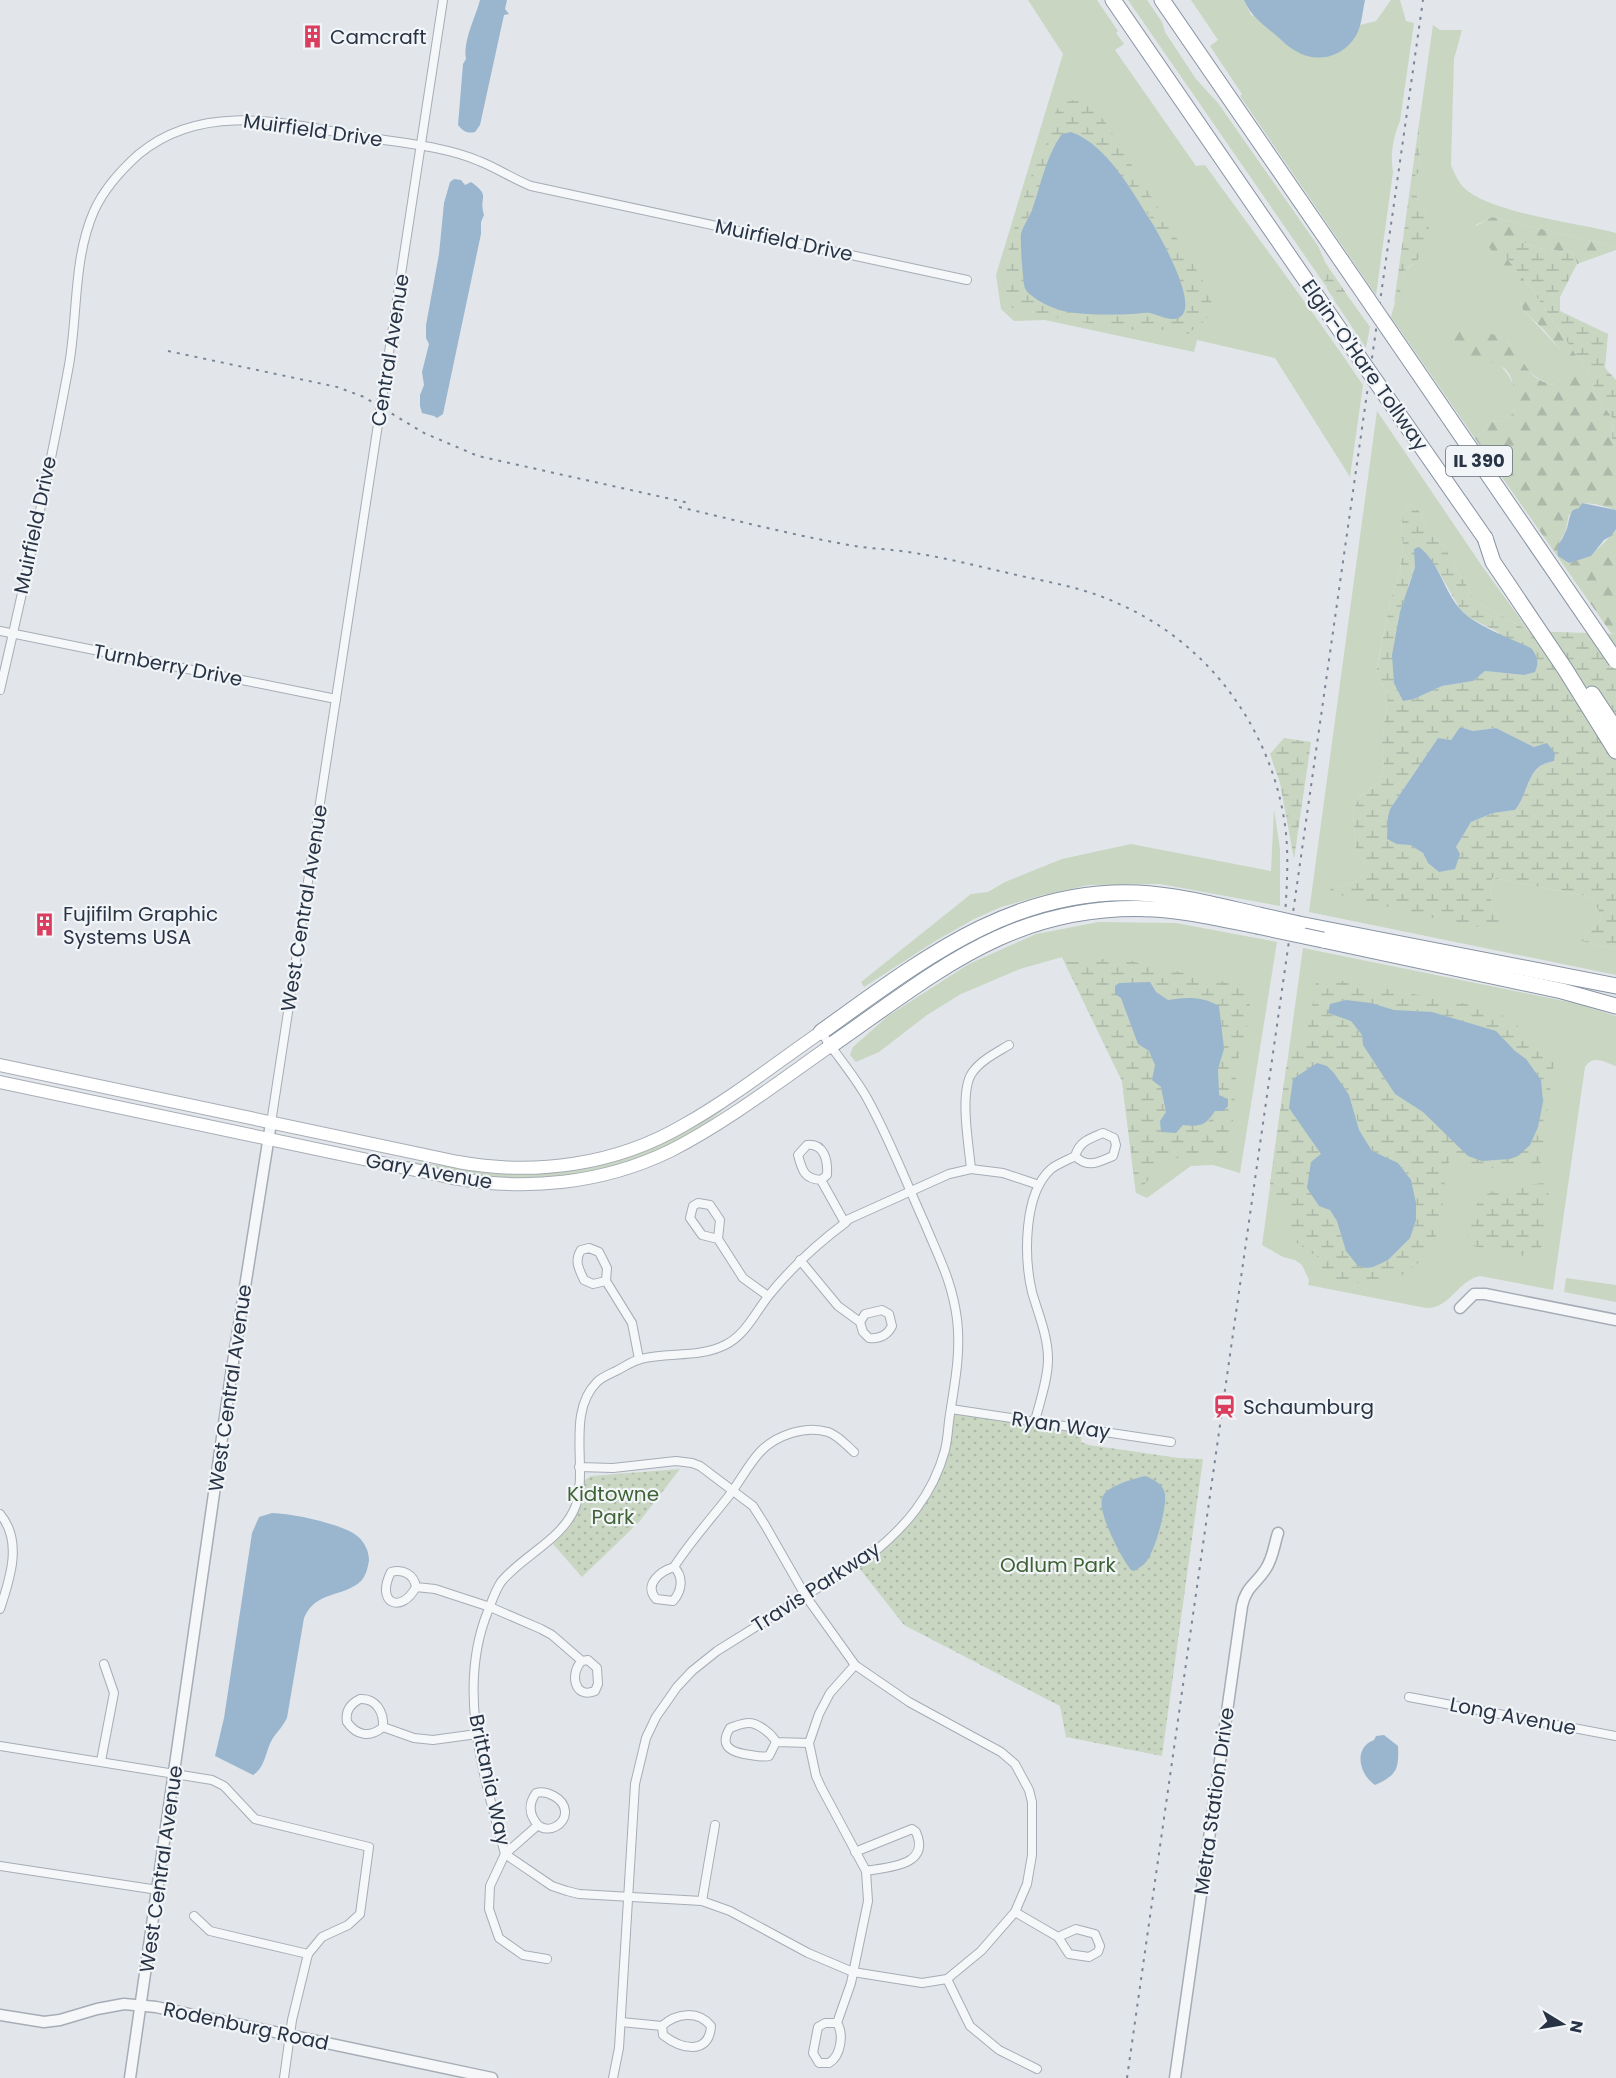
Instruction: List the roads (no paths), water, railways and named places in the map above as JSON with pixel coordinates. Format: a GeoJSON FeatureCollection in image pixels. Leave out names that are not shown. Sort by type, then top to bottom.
{"type":"FeatureCollection","features":[{"type":"Feature","properties":{"kind":"highway","name":"Elgin-O'Hare Tollway"},"geometry":{"type":"LineString","coordinates":[[1113,0],[1616,730]]}},
{"type":"Feature","properties":{"kind":"highway","name":"Elgin-O'Hare Tollway"},"geometry":{"type":"LineString","coordinates":[[1162,0],[1616,661]]}},
{"type":"Feature","properties":{"kind":"highway"},"geometry":{"type":"LineString","coordinates":[[1485,538],[1493,562],[1565,669],[1616,751]]}},
{"type":"Feature","properties":{"kind":"highway"},"geometry":{"type":"LineString","coordinates":[[821,1032],[957,939],[990,923],[1036,906],[1082,897],[1135,893],[1184,898],[1258,921]]}},
{"type":"Feature","properties":{"kind":"highway"},"geometry":{"type":"LineString","coordinates":[[830,1046],[972,950],[1007,933],[1040,921],[1091,911],[1152,909],[1258,921],[1616,986]]}},
{"type":"Feature","properties":{"kind":"highway"},"geometry":{"type":"LineString","coordinates":[[1324,934],[1616,1006]]}},
{"type":"Feature","properties":{"kind":"main road","name":"Gary Avenue"},"geometry":{"type":"LineString","coordinates":[[0,1065],[479,1166],[522,1169],[573,1164],[612,1156],[673,1132],[821,1032]]}},
{"type":"Feature","properties":{"kind":"main road","name":"Gary Avenue"},"geometry":{"type":"LineString","coordinates":[[0,1082],[468,1181],[519,1185],[582,1179],[633,1166],[683,1144],[712,1127],[830,1046]]}},
{"type":"Feature","properties":{"kind":"street","name":"Central Avenue"},"geometry":{"type":"LineString","coordinates":[[336,699],[443,0]]}},
{"type":"Feature","properties":{"kind":"street","name":"Muirfield Drive"},"geometry":{"type":"LineString","coordinates":[[0,690],[69,364],[85,239],[96,209],[119,173],[151,144],[176,132],[198,124],[224,120],[254,120],[421,146],[479,161],[531,186],[967,280]]}},
{"type":"Feature","properties":{"kind":"street","name":"Turnberry Drive"},"geometry":{"type":"LineString","coordinates":[[0,631],[336,699]]}},
{"type":"Feature","properties":{"kind":"street","name":"West Central Avenue"},"geometry":{"type":"LineString","coordinates":[[130,2078],[231,1375],[336,699]]}},
{"type":"Feature","properties":{"kind":"street","name":"Travis Parkway"},"geometry":{"type":"LineString","coordinates":[[613,2078],[619,2048],[637,1772],[646,1738],[661,1709],[692,1671],[717,1651],[869,1556],[890,1539],[909,1520],[921,1503],[936,1475],[945,1449],[958,1364],[959,1341],[953,1296],[942,1260],[897,1158],[866,1098],[821,1032]]}},
{"type":"Feature","properties":{"kind":"street"},"geometry":{"type":"LineString","coordinates":[[1010,1045],[980,1063],[970,1074],[966,1102],[971,1169],[1003,1173],[1039,1185]]}},
{"type":"Feature","properties":{"kind":"street"},"geometry":{"type":"LineString","coordinates":[[1035,1421],[1048,1359],[1030,1281],[1026,1252],[1027,1231],[1039,1185],[1051,1169],[1075,1156],[1083,1142],[1103,1133],[1114,1138],[1116,1145],[1113,1156],[1093,1164],[1081,1162],[1075,1156]]}},
{"type":"Feature","properties":{"kind":"street"},"geometry":{"type":"LineString","coordinates":[[821,1180],[827,1175],[828,1167],[822,1148],[812,1144],[807,1145],[798,1155],[803,1172],[807,1177],[821,1180],[845,1223]]}},
{"type":"Feature","properties":{"kind":"street","name":"Brittania Way"},"geometry":{"type":"LineString","coordinates":[[946,1979],[922,1983],[853,1972],[808,1953],[740,1916],[702,1901],[579,1894],[556,1888],[505,1854],[477,1734],[473,1689],[474,1666],[481,1627],[502,1581],[552,1537],[572,1512],[578,1493],[583,1409],[587,1396],[599,1380],[639,1359],[705,1351],[726,1345],[745,1328],[768,1296],[800,1260],[849,1219],[949,1174],[971,1169]]}},
{"type":"Feature","properties":{"kind":"street"},"geometry":{"type":"LineString","coordinates":[[718,1239],[702,1235],[690,1218],[693,1206],[698,1203],[710,1205],[720,1220],[718,1239],[743,1278],[768,1296]]}},
{"type":"Feature","properties":{"kind":"street"},"geometry":{"type":"LineString","coordinates":[[606,1281],[593,1284],[584,1280],[576,1264],[581,1250],[589,1248],[599,1252],[607,1268],[606,1281],[632,1323],[639,1359]]}},
{"type":"Feature","properties":{"kind":"street"},"geometry":{"type":"LineString","coordinates":[[800,1260],[838,1306],[860,1322]]}},
{"type":"Feature","properties":{"kind":"street"},"geometry":{"type":"LineString","coordinates":[[1460,1308],[1474,1294],[1485,1294],[1616,1320]]}},
{"type":"Feature","properties":{"kind":"street","name":"Ryan Way"},"geometry":{"type":"LineString","coordinates":[[951,1409],[1171,1442]]}},
{"type":"Feature","properties":{"kind":"street"},"geometry":{"type":"LineString","coordinates":[[674,1567],[733,1491],[760,1451],[780,1438],[793,1432],[810,1430],[828,1432],[839,1437],[854,1452]]}},
{"type":"Feature","properties":{"kind":"street"},"geometry":{"type":"LineString","coordinates":[[579,1467],[613,1467],[682,1461],[700,1466],[753,1506],[805,1595],[855,1665],[909,1702],[1000,1752],[1015,1764],[1029,1790],[1032,1802],[1032,1855],[1027,1884],[1015,1912],[981,1951],[946,1979],[970,2026],[999,2050],[1037,2068]]}},
{"type":"Feature","properties":{"kind":"street"},"geometry":{"type":"LineString","coordinates":[[0,1514],[5,1519],[10,1534],[13,1564],[0,1609]]}},
{"type":"Feature","properties":{"kind":"street","name":"Metra Station Drive"},"geometry":{"type":"LineString","coordinates":[[1175,2078],[1242,1606],[1250,1587],[1270,1562],[1278,1533]]}},
{"type":"Feature","properties":{"kind":"street"},"geometry":{"type":"LineString","coordinates":[[416,1587],[435,1589],[490,1607],[541,1629],[552,1635],[582,1661]]}},
{"type":"Feature","properties":{"kind":"street"},"geometry":{"type":"LineString","coordinates":[[101,1761],[114,1693],[104,1664]]}},
{"type":"Feature","properties":{"kind":"street"},"geometry":{"type":"LineString","coordinates":[[837,2023],[825,2023],[818,2027],[813,2053],[819,2063],[829,2063],[837,2056],[841,2033],[837,2023],[853,1972],[868,1900],[866,1871],[816,1776],[809,1743],[819,1714],[830,1693],[855,1665]]}},
{"type":"Feature","properties":{"kind":"street","name":"Long Avenue"},"geometry":{"type":"LineString","coordinates":[[1409,1697],[1616,1736]]}},
{"type":"Feature","properties":{"kind":"street"},"geometry":{"type":"LineString","coordinates":[[366,1699],[381,1710],[383,1727],[373,1734],[359,1733],[347,1722],[347,1711],[355,1702],[366,1699]]}},
{"type":"Feature","properties":{"kind":"street"},"geometry":{"type":"LineString","coordinates":[[747,1723],[753,1723],[773,1736],[776,1742],[769,1756],[763,1757],[734,1752],[724,1743],[729,1728],[747,1723]]}},
{"type":"Feature","properties":{"kind":"street"},"geometry":{"type":"LineString","coordinates":[[383,1727],[414,1738],[433,1740],[477,1734]]}},
{"type":"Feature","properties":{"kind":"street"},"geometry":{"type":"LineString","coordinates":[[776,1742],[809,1743]]}},
{"type":"Feature","properties":{"kind":"street"},"geometry":{"type":"LineString","coordinates":[[0,1746],[212,1780],[220,1784],[255,1819],[369,1847],[360,1914],[348,1925],[322,1937],[308,1954],[290,2036],[284,2078]]}},
{"type":"Feature","properties":{"kind":"street"},"geometry":{"type":"LineString","coordinates":[[549,1792],[562,1804],[565,1810],[564,1817],[549,1830],[543,1830],[538,1825],[530,1810],[531,1799],[536,1793],[549,1792]]}},
{"type":"Feature","properties":{"kind":"street"},"geometry":{"type":"LineString","coordinates":[[702,1901],[715,1824]]}},
{"type":"Feature","properties":{"kind":"street"},"geometry":{"type":"LineString","coordinates":[[538,1825],[505,1854],[489,1891],[489,1909],[499,1938],[523,1955],[547,1959]]}},
{"type":"Feature","properties":{"kind":"street"},"geometry":{"type":"LineString","coordinates":[[855,1852],[912,1829],[916,1832],[919,1845],[910,1862],[866,1871]]}},
{"type":"Feature","properties":{"kind":"street"},"geometry":{"type":"LineString","coordinates":[[0,1866],[158,1890]]}},
{"type":"Feature","properties":{"kind":"street"},"geometry":{"type":"LineString","coordinates":[[1015,1912],[1058,1937],[1069,1954],[1089,1957],[1098,1952],[1100,1946],[1095,1934],[1091,1932],[1076,1929],[1058,1937]]}},
{"type":"Feature","properties":{"kind":"street"},"geometry":{"type":"LineString","coordinates":[[194,1916],[210,1931],[308,1954]]}},
{"type":"Feature","properties":{"kind":"street","name":"Rodenburg Road"},"geometry":{"type":"LineString","coordinates":[[0,2015],[44,2022],[124,2004],[141,2005],[176,2010],[492,2078]]}},
{"type":"Feature","properties":{"kind":"street"},"geometry":{"type":"LineString","coordinates":[[621,2022],[662,2026],[670,2019],[698,2015],[711,2026],[710,2036],[702,2047],[692,2047],[670,2040],[663,2035],[662,2026]]}},
{"type":"Feature","properties":{"kind":"water"},"geometry":{"type":"Polygon","coordinates":[[[480,0],[507,0],[505,9],[509,14],[504,15],[480,125],[475,132],[470,133],[458,125],[466,44],[480,0]]]}},
{"type":"Feature","properties":{"kind":"water"},"geometry":{"type":"Polygon","coordinates":[[[1244,0],[1365,0],[1360,26],[1353,40],[1334,55],[1319,58],[1303,55],[1293,50],[1254,16],[1244,0]]]}},
{"type":"Feature","properties":{"kind":"water"},"geometry":{"type":"Polygon","coordinates":[[[1071,132],[1084,138],[1108,159],[1129,186],[1154,226],[1181,283],[1185,306],[1180,317],[1172,319],[1148,313],[1108,315],[1068,312],[1043,303],[1026,290],[1021,234],[1056,143],[1062,134],[1071,132]]]}},
{"type":"Feature","properties":{"kind":"water"},"geometry":{"type":"Polygon","coordinates":[[[454,179],[461,180],[465,185],[471,182],[481,191],[484,215],[443,414],[437,418],[422,413],[420,395],[424,385],[422,372],[429,344],[426,338],[426,325],[439,254],[444,203],[450,182],[454,179]]]}},
{"type":"Feature","properties":{"kind":"water"},"geometry":{"type":"Polygon","coordinates":[[[1582,503],[1616,510],[1616,529],[1591,556],[1569,563],[1558,556],[1558,547],[1571,513],[1582,503]]]}},
{"type":"Feature","properties":{"kind":"water"},"geometry":{"type":"Polygon","coordinates":[[[1419,547],[1432,561],[1455,603],[1467,616],[1531,648],[1537,660],[1535,672],[1524,675],[1485,671],[1473,681],[1442,686],[1414,699],[1403,701],[1394,683],[1392,655],[1400,612],[1415,567],[1414,549],[1419,547]]]}},
{"type":"Feature","properties":{"kind":"water"},"geometry":{"type":"Polygon","coordinates":[[[1460,727],[1473,731],[1496,728],[1534,747],[1547,743],[1555,753],[1554,761],[1541,765],[1536,770],[1515,810],[1493,813],[1471,822],[1456,847],[1460,854],[1455,869],[1439,872],[1428,863],[1423,853],[1410,845],[1397,844],[1387,839],[1388,817],[1390,809],[1438,738],[1451,740],[1460,727]]]}},
{"type":"Feature","properties":{"kind":"water"},"geometry":{"type":"Polygon","coordinates":[[[1150,982],[1156,992],[1168,1000],[1194,998],[1207,1000],[1219,1006],[1224,1049],[1218,1069],[1219,1095],[1228,1099],[1228,1106],[1223,1111],[1215,1111],[1202,1124],[1183,1125],[1176,1133],[1161,1132],[1160,1121],[1166,1112],[1161,1087],[1152,1080],[1155,1065],[1149,1051],[1138,1044],[1121,998],[1115,994],[1115,986],[1119,983],[1150,982]]]}},
{"type":"Feature","properties":{"kind":"water"},"geometry":{"type":"Polygon","coordinates":[[[1346,1000],[1371,1003],[1394,1010],[1432,1012],[1496,1031],[1526,1059],[1541,1080],[1543,1102],[1538,1127],[1530,1145],[1518,1156],[1510,1159],[1482,1161],[1468,1156],[1423,1112],[1395,1094],[1363,1045],[1362,1035],[1351,1021],[1328,1013],[1330,1004],[1346,1000]]]}},
{"type":"Feature","properties":{"kind":"water"},"geometry":{"type":"Polygon","coordinates":[[[1317,1063],[1327,1066],[1334,1073],[1349,1095],[1359,1130],[1372,1151],[1398,1163],[1411,1180],[1416,1203],[1416,1220],[1410,1238],[1388,1260],[1373,1267],[1358,1266],[1346,1251],[1337,1221],[1330,1210],[1319,1206],[1307,1188],[1311,1162],[1321,1154],[1289,1108],[1293,1079],[1317,1063]]]}},
{"type":"Feature","properties":{"kind":"water"},"geometry":{"type":"Polygon","coordinates":[[[1145,1476],[1160,1485],[1164,1490],[1165,1500],[1153,1549],[1146,1562],[1134,1571],[1131,1570],[1116,1545],[1106,1522],[1102,1502],[1106,1492],[1122,1483],[1145,1476]]]}},
{"type":"Feature","properties":{"kind":"water"},"geometry":{"type":"Polygon","coordinates":[[[272,1513],[313,1519],[353,1533],[364,1544],[369,1560],[361,1581],[315,1603],[304,1618],[287,1718],[270,1743],[263,1763],[253,1775],[215,1756],[224,1718],[252,1533],[259,1517],[272,1513]]]}},
{"type":"Feature","properties":{"kind":"water"},"geometry":{"type":"Polygon","coordinates":[[[1384,1735],[1398,1746],[1398,1761],[1392,1775],[1375,1785],[1362,1768],[1361,1755],[1363,1749],[1376,1736],[1384,1735]]]}},
{"type":"Feature","properties":{"kind":"railway"},"geometry":{"type":"LineString","coordinates":[[1127,2078],[1423,0]]}},
{"type":"Feature","properties":{"kind":"railway"},"geometry":{"type":"LineString","coordinates":[[168,351],[337,387],[364,397],[424,433],[478,456],[689,503]]}},
{"type":"Feature","properties":{"kind":"railway"},"geometry":{"type":"LineString","coordinates":[[679,507],[861,547],[928,555],[1082,590],[1117,603],[1150,620],[1180,640],[1230,692],[1250,722],[1266,755],[1285,825],[1287,859],[1285,916]]}},
{"type":"Feature","properties":{"kind":"place","name":"Camcraft"},"geometry":{"type":"Point","coordinates":[312,37]}},
{"type":"Feature","properties":{"kind":"place","name":"Fujifilm Graphic Systems USA"},"geometry":{"type":"Point","coordinates":[45,925]}},
{"type":"Feature","properties":{"kind":"place","name":"Schaumburg"},"geometry":{"type":"Point","coordinates":[1225,1407]}},
{"type":"Feature","properties":{"kind":"park label","name":"Kidtowne Park"},"geometry":{"type":"Point","coordinates":[613,1506]}},
{"type":"Feature","properties":{"kind":"park label","name":"Odlum Park"},"geometry":{"type":"Point","coordinates":[1058,1565]}}]}
